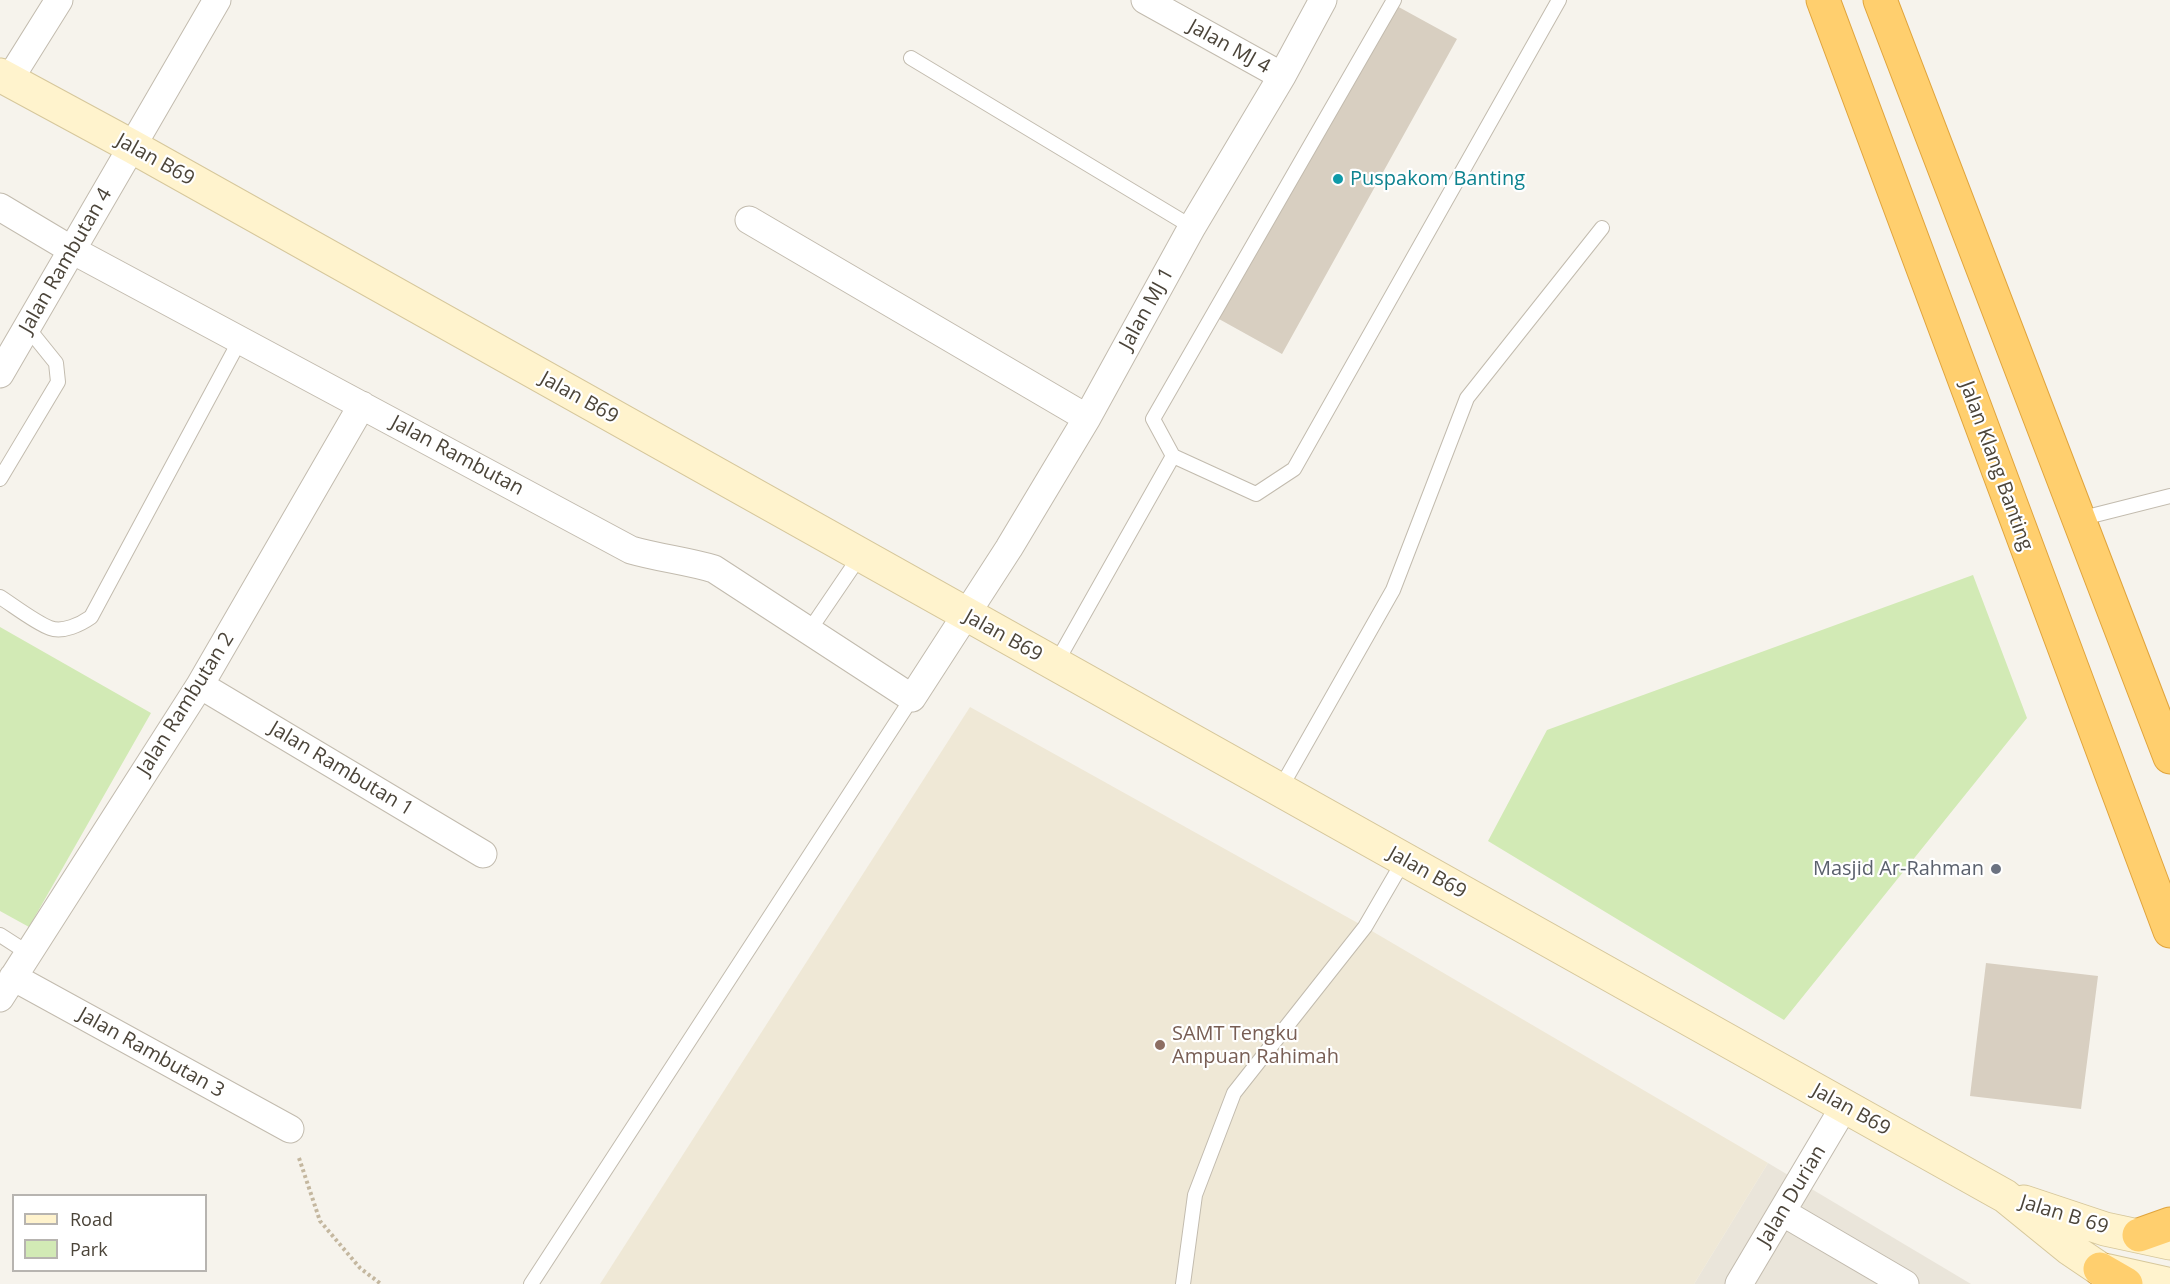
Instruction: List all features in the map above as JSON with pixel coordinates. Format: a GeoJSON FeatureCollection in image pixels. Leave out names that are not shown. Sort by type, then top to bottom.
{"type":"FeatureCollection","features":[{"type":"Feature","properties":{"kind":"highway","name":"Jalan Klang Banting"},"geometry":{"type":"LineString","coordinates":[[1823,0],[2170,931]]}},
{"type":"Feature","properties":{"kind":"highway"},"geometry":{"type":"LineString","coordinates":[[1880,0],[2170,757]]}},
{"type":"Feature","properties":{"kind":"highway"},"geometry":{"type":"LineString","coordinates":[[2139,1235],[2170,1224]]}},
{"type":"Feature","properties":{"kind":"main road","name":"Jalan B69"},"geometry":{"type":"LineString","coordinates":[[5,78],[133,147],[2005,1196]]}},
{"type":"Feature","properties":{"kind":"main road","name":"Jalan B 69"},"geometry":{"type":"LineString","coordinates":[[2005,1196],[2104,1229],[2170,1243]]}},
{"type":"Feature","properties":{"kind":"main road","name":"Jalan B 69"},"geometry":{"type":"LineString","coordinates":[[2005,1196],[2069,1248],[2113,1276]]}},
{"type":"Feature","properties":{"kind":"main road"},"geometry":{"type":"LineString","coordinates":[[2113,1276],[2167,1284]]}},
{"type":"Feature","properties":{"kind":"street"},"geometry":{"type":"LineString","coordinates":[[5,78],[59,0]]}},
{"type":"Feature","properties":{"kind":"street","name":"Jalan Rambutan 4"},"geometry":{"type":"LineString","coordinates":[[0,374],[217,0]]}},
{"type":"Feature","properties":{"kind":"street","name":"Jalan MJ 4"},"geometry":{"type":"LineString","coordinates":[[1145,0],[1282,76]]}},
{"type":"Feature","properties":{"kind":"street","name":"Jalan MJ 1"},"geometry":{"type":"LineString","coordinates":[[912,698],[1009,548],[1087,418],[1192,227],[1282,76],[1323,0]]}},
{"type":"Feature","properties":{"kind":"street","name":"Jalan Rambutan"},"geometry":{"type":"LineString","coordinates":[[0,207],[72,250],[631,550],[662,559],[692,562],[714,569],[912,698]]}},
{"type":"Feature","properties":{"kind":"street"},"geometry":{"type":"LineString","coordinates":[[749,220],[1087,418]]}},
{"type":"Feature","properties":{"kind":"street","name":"Jalan Rambutan 2"},"geometry":{"type":"LineString","coordinates":[[7,988],[200,685],[362,405]]}},
{"type":"Feature","properties":{"kind":"street","name":"Jalan Rambutan 1"},"geometry":{"type":"LineString","coordinates":[[200,685],[483,854]]}},
{"type":"Feature","properties":{"kind":"street","name":"Jalan Rambutan 3"},"geometry":{"type":"LineString","coordinates":[[7,988],[290,1129]]}},
{"type":"Feature","properties":{"kind":"street","name":"Jalan Durian"},"geometry":{"type":"LineString","coordinates":[[1739,1284],[1845,1107]]}},
{"type":"Feature","properties":{"kind":"street"},"geometry":{"type":"LineString","coordinates":[[1782,1212],[1905,1284]]}},
{"type":"Feature","properties":{"kind":"lane"},"geometry":{"type":"LineString","coordinates":[[1394,0],[1153,420],[1173,456],[1256,494],[1294,469],[1559,0]]}},
{"type":"Feature","properties":{"kind":"lane"},"geometry":{"type":"LineString","coordinates":[[911,58],[1192,227]]}},
{"type":"Feature","properties":{"kind":"lane"},"geometry":{"type":"LineString","coordinates":[[1279,790],[1393,590],[1467,398],[1602,228]]}},
{"type":"Feature","properties":{"kind":"lane"},"geometry":{"type":"LineString","coordinates":[[0,478],[58,382],[56,363],[27,327]]}},
{"type":"Feature","properties":{"kind":"lane"},"geometry":{"type":"LineString","coordinates":[[0,597],[51,629],[81,624],[92,617],[240,340]]}},
{"type":"Feature","properties":{"kind":"lane"},"geometry":{"type":"LineString","coordinates":[[1055,665],[1173,456]]}},
{"type":"Feature","properties":{"kind":"lane"},"geometry":{"type":"LineString","coordinates":[[2079,519],[2170,496]]}},
{"type":"Feature","properties":{"kind":"lane"},"geometry":{"type":"LineString","coordinates":[[809,631],[860,556]]}},
{"type":"Feature","properties":{"kind":"lane"},"geometry":{"type":"LineString","coordinates":[[531,1284],[912,698]]}},
{"type":"Feature","properties":{"kind":"lane"},"geometry":{"type":"LineString","coordinates":[[1183,1284],[1195,1195],[1234,1094],[1365,927],[1404,861]]}},
{"type":"Feature","properties":{"kind":"lane"},"geometry":{"type":"LineString","coordinates":[[0,935],[28,953]]}},
{"type":"Feature","properties":{"kind":"path"},"geometry":{"type":"LineString","coordinates":[[290,1129],[320,1221],[360,1268],[381,1284]]}},
{"type":"Feature","properties":{"kind":"shaded area","name":"SAMT Tengku Ampuan Rahimah"},"geometry":{"type":"Polygon","coordinates":[[[970,707],[1365,927],[1768,1163],[1694,1284],[600,1284],[970,707]]]}},
{"type":"Feature","properties":{"kind":"shaded area"},"geometry":{"type":"Polygon","coordinates":[[[1768,1163],[1971,1284],[1694,1284],[1768,1163]]]}},
{"type":"Feature","properties":{"kind":"green space"},"geometry":{"type":"Polygon","coordinates":[[[1973,575],[2027,718],[1784,1020],[1488,841],[1547,730],[1973,575]]]}},
{"type":"Feature","properties":{"kind":"green space"},"geometry":{"type":"Polygon","coordinates":[[[0,627],[151,713],[29,927],[0,911],[0,627]]]}},
{"type":"Feature","properties":{"kind":"building","name":"Puspakom Banting"},"geometry":{"type":"Polygon","coordinates":[[[1395,5],[1457,39],[1282,354],[1219,319],[1395,5]]]}},
{"type":"Feature","properties":{"kind":"building"},"geometry":{"type":"Polygon","coordinates":[[[1986,963],[2098,976],[2081,1109],[1970,1096],[1986,963]]]}},
{"type":"Feature","properties":{"kind":"place","name":"Puspakom Banting"},"geometry":{"type":"Point","coordinates":[1338,179]}},
{"type":"Feature","properties":{"kind":"place","name":"Masjid Ar-Rahman"},"geometry":{"type":"Point","coordinates":[1996,869]}},
{"type":"Feature","properties":{"kind":"place","name":"SAMT Tengku Ampuan Rahimah"},"geometry":{"type":"Point","coordinates":[1160,1045]}}]}
